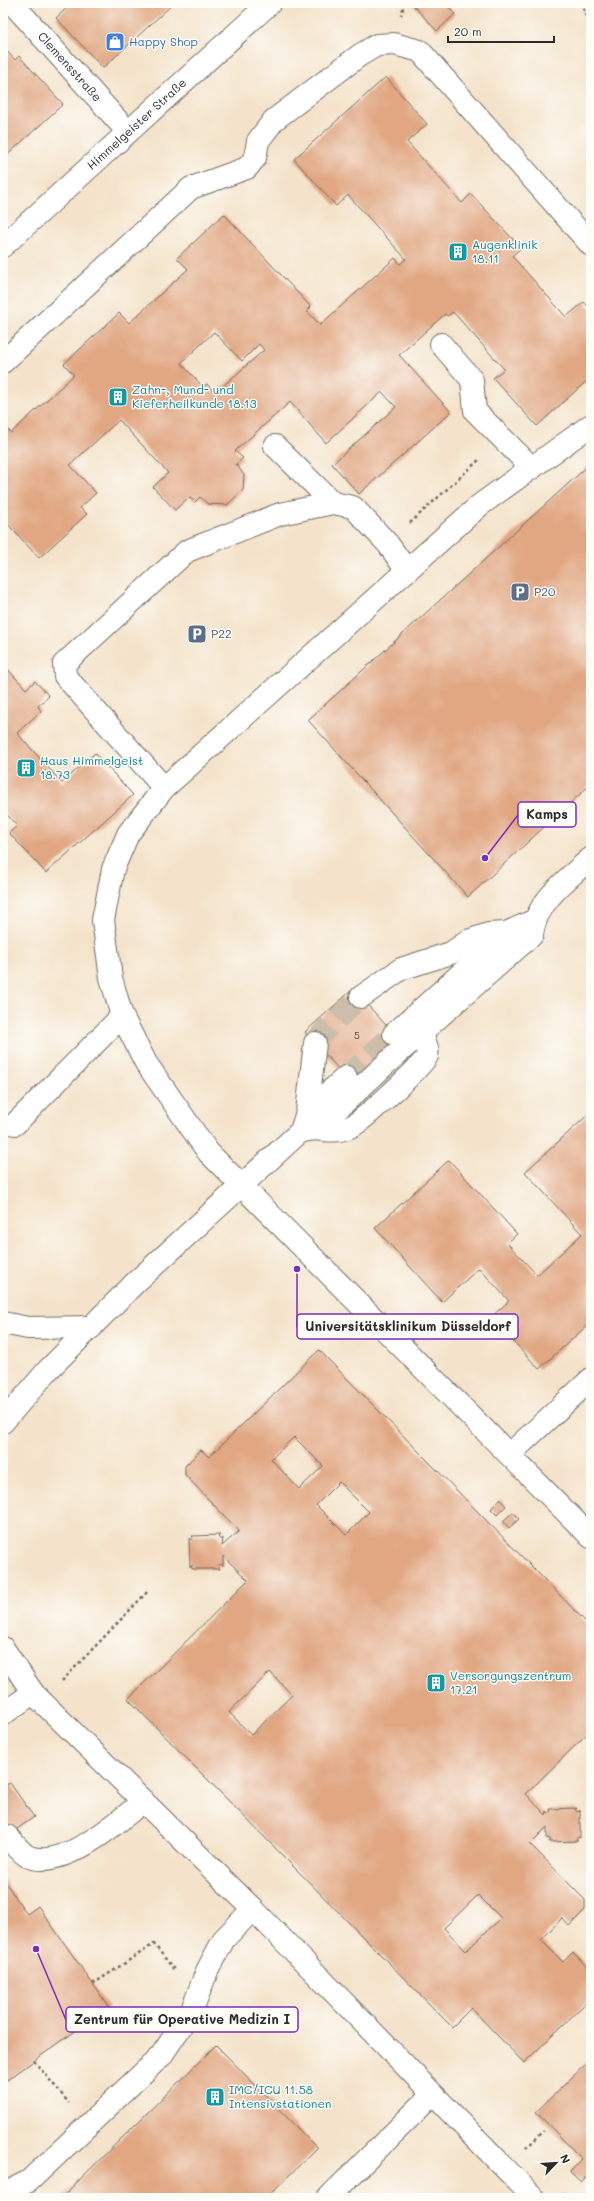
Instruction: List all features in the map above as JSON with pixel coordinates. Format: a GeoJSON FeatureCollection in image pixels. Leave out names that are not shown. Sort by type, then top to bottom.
{"type":"FeatureCollection","features":[{"type":"Feature","properties":{"kind":"street","name":"Clemensstraße"},"geometry":{"type":"LineString","coordinates":[[12,3],[128,132]]}},
{"type":"Feature","properties":{"kind":"street","name":"Himmelgeister Straße"},"geometry":{"type":"LineString","coordinates":[[3,246],[270,3]]}},
{"type":"Feature","properties":{"kind":"street"},"geometry":{"type":"LineString","coordinates":[[3,362],[191,188],[247,168],[255,158],[258,141],[274,120],[360,55],[377,45],[394,44],[420,51],[591,245]]}},
{"type":"Feature","properties":{"kind":"street"},"geometry":{"type":"LineString","coordinates":[[441,344],[472,380],[476,411],[532,468]]}},
{"type":"Feature","properties":{"kind":"street"},"geometry":{"type":"LineString","coordinates":[[591,425],[480,504],[164,788],[128,834],[113,869],[103,920],[111,978],[122,1016],[146,1063],[208,1152],[591,1537]]}},
{"type":"Feature","properties":{"kind":"street"},"geometry":{"type":"LineString","coordinates":[[275,446],[333,504]]}},
{"type":"Feature","properties":{"kind":"street"},"geometry":{"type":"LineString","coordinates":[[164,788],[65,676],[64,664],[187,552],[280,514],[333,504],[353,507],[388,544],[407,571]]}},
{"type":"Feature","properties":{"kind":"street"},"geometry":{"type":"LineString","coordinates":[[394,1034],[506,933],[533,921],[553,893],[591,858]]}},
{"type":"Feature","properties":{"kind":"street"},"geometry":{"type":"LineString","coordinates":[[3,1422],[48,1370],[92,1326],[241,1184],[308,1124],[421,1032],[532,935],[533,921]]}},
{"type":"Feature","properties":{"kind":"street"},"geometry":{"type":"LineString","coordinates":[[361,997],[401,969],[437,959],[451,953],[468,941],[489,934],[506,933]]}},
{"type":"Feature","properties":{"kind":"street"},"geometry":{"type":"LineString","coordinates":[[15,1124],[122,1016]]}},
{"type":"Feature","properties":{"kind":"street"},"geometry":{"type":"LineString","coordinates":[[308,1124],[315,1043]]}},
{"type":"Feature","properties":{"kind":"street"},"geometry":{"type":"LineString","coordinates":[[308,1124],[346,1077]]}},
{"type":"Feature","properties":{"kind":"street"},"geometry":{"type":"LineString","coordinates":[[3,1323],[28,1328],[92,1326]]}},
{"type":"Feature","properties":{"kind":"street"},"geometry":{"type":"LineString","coordinates":[[510,1454],[591,1379]]}},
{"type":"Feature","properties":{"kind":"street"},"geometry":{"type":"LineString","coordinates":[[3,1648],[38,1697],[253,1909],[432,2095],[534,2198]]}},
{"type":"Feature","properties":{"kind":"street"},"geometry":{"type":"LineString","coordinates":[[3,1714],[38,1697]]}},
{"type":"Feature","properties":{"kind":"street"},"geometry":{"type":"LineString","coordinates":[[7,1836],[26,1855],[38,1859],[57,1857],[83,1845],[113,1827],[143,1801]]}},
{"type":"Feature","properties":{"kind":"street"},"geometry":{"type":"LineString","coordinates":[[3,2194],[29,2181],[161,2056],[192,2010],[207,1971],[224,1939],[253,1909]]}},
{"type":"Feature","properties":{"kind":"street"},"geometry":{"type":"LineString","coordinates":[[328,2198],[432,2095]]}},
{"type":"Feature","properties":{"kind":"path"},"geometry":{"type":"LineString","coordinates":[[581,3],[591,28]]}},
{"type":"Feature","properties":{"kind":"path"},"geometry":{"type":"LineString","coordinates":[[38,1697],[80,1661],[149,1590]]}},
{"type":"Feature","properties":{"kind":"path"},"geometry":{"type":"LineString","coordinates":[[93,1984],[154,1944],[196,2000]]}},
{"type":"Feature","properties":{"kind":"path"},"geometry":{"type":"LineString","coordinates":[[34,2061],[88,2126]]}},
{"type":"Feature","properties":{"kind":"building"},"geometry":{"type":"Polygon","coordinates":[[[72,3],[174,3],[103,68],[56,18],[72,3]]]}},
{"type":"Feature","properties":{"kind":"building"},"geometry":{"type":"Polygon","coordinates":[[[411,3],[445,3],[455,14],[437,31],[411,3]]]}},
{"type":"Feature","properties":{"kind":"building"},"geometry":{"type":"Polygon","coordinates":[[[3,47],[15,60],[19,56],[63,104],[3,159],[3,47]]]}},
{"type":"Feature","properties":{"kind":"building"},"geometry":{"type":"Polygon","coordinates":[[[386,77],[427,124],[407,142],[462,203],[471,194],[521,248],[512,256],[566,317],[584,302],[591,309],[591,377],[537,426],[493,378],[504,369],[453,312],[447,316],[445,314],[399,355],[451,412],[359,494],[332,464],[396,407],[382,392],[326,443],[290,402],[235,451],[243,458],[236,464],[244,475],[243,490],[227,505],[208,504],[200,497],[195,502],[189,497],[175,510],[153,487],[168,473],[119,420],[70,465],[96,493],[80,508],[87,514],[39,558],[3,519],[3,424],[11,433],[74,375],[64,364],[119,313],[129,323],[188,269],[177,258],[224,214],[311,307],[307,311],[320,325],[395,258],[400,264],[406,259],[348,195],[336,206],[294,159],[386,77]],[[214,332],[181,363],[203,387],[207,384],[215,393],[264,350],[259,344],[242,361],[214,332]]]}},
{"type":"Feature","properties":{"kind":"building","name":"P20"},"geometry":{"type":"Polygon","coordinates":[[[591,463],[591,784],[468,897],[308,720],[591,463]]]}},
{"type":"Feature","properties":{"kind":"building","name":"Haus Himmelgeist 18.73"},"geometry":{"type":"Polygon","coordinates":[[[3,664],[26,689],[35,681],[49,696],[38,706],[41,711],[17,733],[62,783],[95,753],[133,795],[46,873],[9,833],[17,826],[3,810],[3,664]]]}},
{"type":"Feature","properties":{"kind":"building"},"geometry":{"type":"Polygon","coordinates":[[[353,989],[405,1046],[363,1096],[305,1032],[353,989]]]}},
{"type":"Feature","properties":{"kind":"building"},"geometry":{"type":"Polygon","coordinates":[[[591,1112],[591,1322],[539,1369],[491,1317],[509,1301],[479,1268],[442,1302],[375,1228],[449,1160],[517,1234],[507,1243],[537,1275],[582,1234],[525,1172],[591,1112]]]}},
{"type":"Feature","properties":{"kind":"building","name":"Versorgungszentrum 17.21"},"geometry":{"type":"Polygon","coordinates":[[[319,1350],[591,1627],[591,1730],[526,1794],[546,1815],[547,1811],[548,1813],[551,1811],[550,1809],[577,1808],[575,1810],[578,1812],[580,1810],[580,1838],[578,1837],[576,1840],[578,1841],[549,1842],[551,1840],[548,1838],[547,1839],[547,1827],[530,1844],[585,1900],[585,1910],[569,1926],[562,1918],[541,1940],[563,1962],[573,1952],[591,1971],[591,1998],[524,2063],[471,2008],[452,2027],[128,1699],[248,1580],[223,1556],[223,1566],[221,1564],[218,1566],[220,1569],[192,1569],[192,1565],[190,1567],[189,1538],[191,1540],[193,1538],[192,1536],[220,1535],[218,1537],[221,1540],[223,1538],[222,1546],[239,1531],[185,1475],[185,1466],[201,1450],[209,1457],[319,1350]],[[294,1437],[271,1459],[299,1489],[323,1466],[294,1437]],[[339,1482],[316,1505],[346,1535],[369,1512],[339,1482]],[[270,1672],[229,1712],[251,1735],[292,1695],[270,1672]],[[478,1895],[444,1928],[466,1951],[501,1918],[478,1895]]]}},
{"type":"Feature","properties":{"kind":"building"},"geometry":{"type":"Polygon","coordinates":[[[500,1499],[506,1506],[497,1515],[491,1509],[500,1499]]]}},
{"type":"Feature","properties":{"kind":"building"},"geometry":{"type":"Polygon","coordinates":[[[513,1512],[519,1519],[509,1528],[503,1521],[513,1512]]]}},
{"type":"Feature","properties":{"kind":"building"},"geometry":{"type":"Polygon","coordinates":[[[10,1783],[34,1817],[3,1839],[3,1787],[10,1783]]]}},
{"type":"Feature","properties":{"kind":"building"},"geometry":{"type":"Polygon","coordinates":[[[3,1879],[27,1914],[38,1906],[109,2007],[3,2083],[3,1879]]]}},
{"type":"Feature","properties":{"kind":"building","name":"IMC/ICU 11.58 Intensivstationen"},"geometry":{"type":"Polygon","coordinates":[[[216,2045],[317,2148],[266,2198],[61,2198],[216,2045]]]}},
{"type":"Feature","properties":{"kind":"building"},"geometry":{"type":"Polygon","coordinates":[[[591,2059],[591,2172],[581,2182],[570,2172],[582,2159],[536,2112],[591,2059]]]}},
{"type":"Feature","properties":{"kind":"tunnel"},"geometry":{"type":"LineString","coordinates":[[315,1043],[325,1030],[361,997]]}},
{"type":"Feature","properties":{"kind":"tunnel"},"geometry":{"type":"LineString","coordinates":[[346,1077],[394,1034]]}},
{"type":"Feature","properties":{"kind":"place","name":"Happy Shop"},"geometry":{"type":"Point","coordinates":[115,42]}},
{"type":"Feature","properties":{"kind":"place","name":"Augenklinik 18.11"},"geometry":{"type":"Point","coordinates":[458,252]}},
{"type":"Feature","properties":{"kind":"place","name":"Zahn-, Mund- und Kieferheilkunde 18.13"},"geometry":{"type":"Point","coordinates":[118,397]}},
{"type":"Feature","properties":{"kind":"place","name":"P20"},"geometry":{"type":"Point","coordinates":[520,592]}},
{"type":"Feature","properties":{"kind":"place","name":"P22"},"geometry":{"type":"Point","coordinates":[197,634]}},
{"type":"Feature","properties":{"kind":"place","name":"Haus Himmelgeist 18.73"},"geometry":{"type":"Point","coordinates":[26,768]}},
{"type":"Feature","properties":{"kind":"place","name":"Kamps"},"geometry":{"type":"Point","coordinates":[485,858]}},
{"type":"Feature","properties":{"kind":"place","name":"Universitätsklinikum Düsseldorf"},"geometry":{"type":"Point","coordinates":[297,1269]}},
{"type":"Feature","properties":{"kind":"place","name":"Versorgungszentrum 17.21"},"geometry":{"type":"Point","coordinates":[436,1683]}},
{"type":"Feature","properties":{"kind":"place","name":"Zentrum für Operative Medizin I"},"geometry":{"type":"Point","coordinates":[36,1949]}},
{"type":"Feature","properties":{"kind":"place","name":"IMC/ICU 11.58 Intensivstationen"},"geometry":{"type":"Point","coordinates":[215,2097]}}]}
